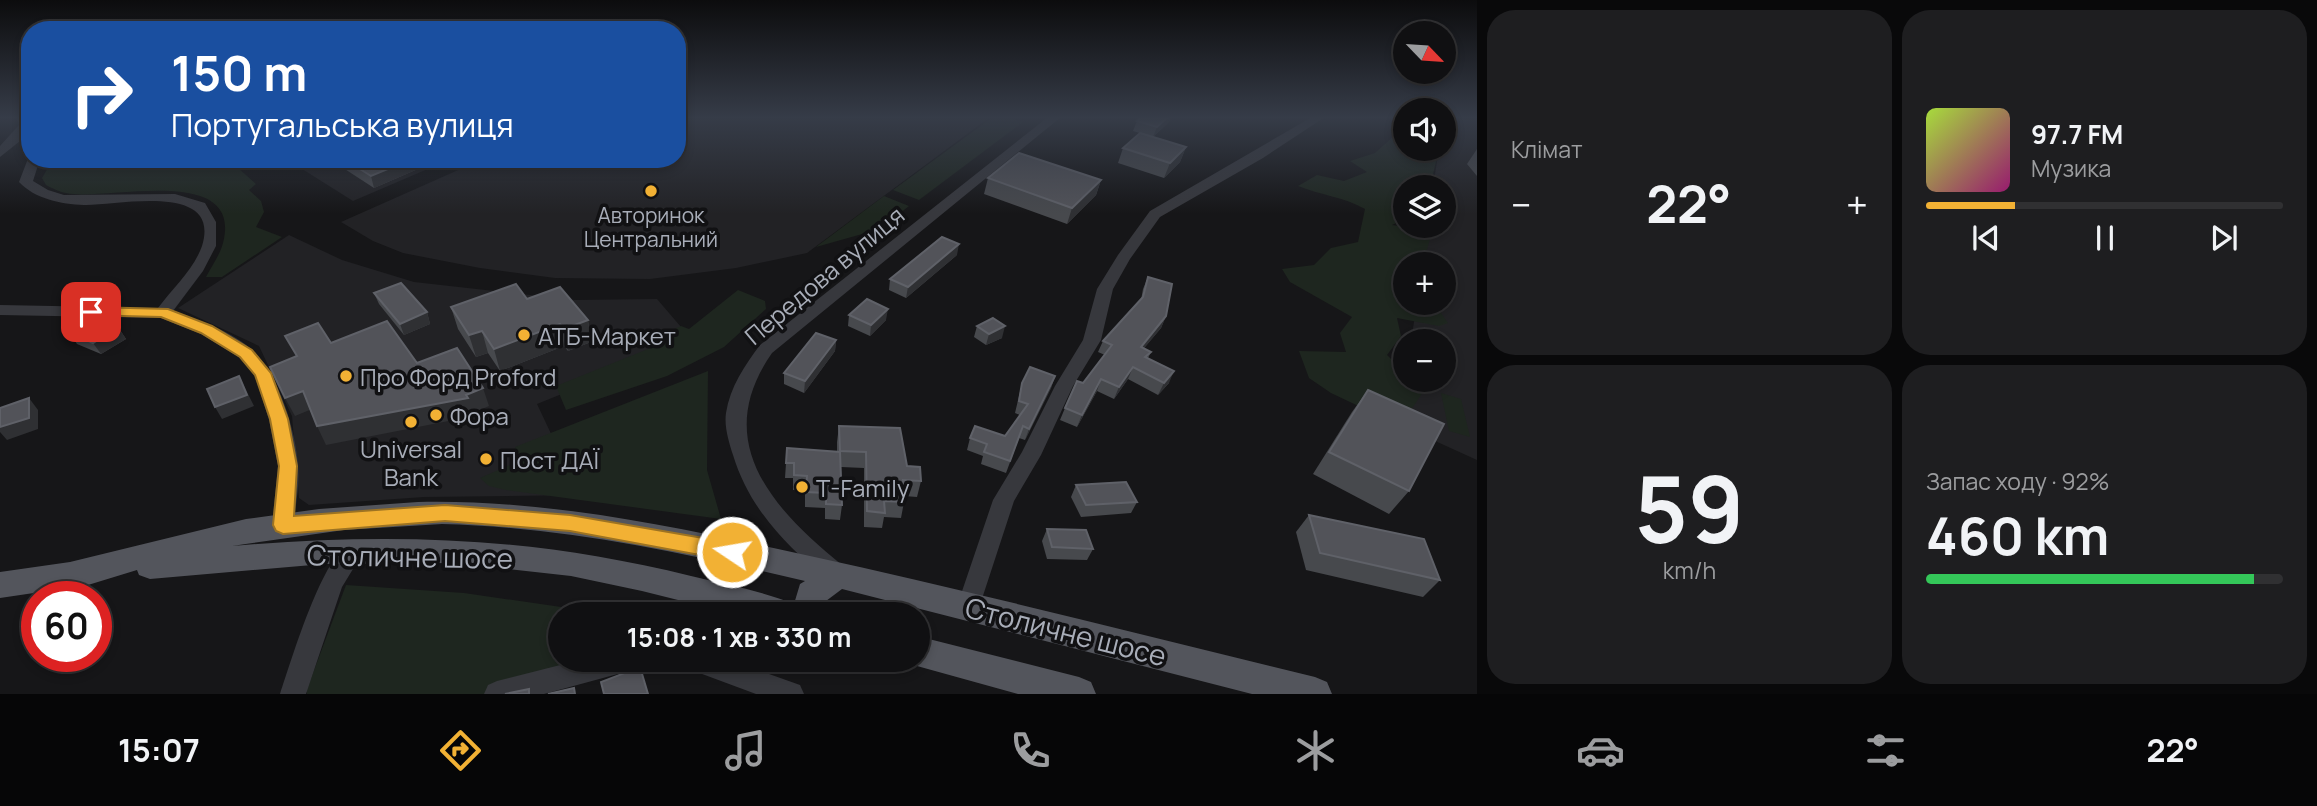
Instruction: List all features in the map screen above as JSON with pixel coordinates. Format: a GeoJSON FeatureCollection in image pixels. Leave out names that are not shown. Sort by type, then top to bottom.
{"type":"FeatureCollection","features":[{"type":"Feature","properties":{"kind":"main road","name":"Столичне шосе"},"geometry":{"type":"LineString","coordinates":[[72,574],[243,532],[283,525],[445,513],[506,516],[570,523],[685,542],[838,575],[1315,694]]}},
{"type":"Feature","properties":{"kind":"main road","name":"Столичне шосе"},"geometry":{"type":"LineString","coordinates":[[0,585],[72,574],[234,558],[354,551],[438,550],[572,563],[741,602]]}},
{"type":"Feature","properties":{"kind":"main road"},"geometry":{"type":"LineString","coordinates":[[810,602],[811,594],[838,575]]}},
{"type":"Feature","properties":{"kind":"main road"},"geometry":{"type":"LineString","coordinates":[[930,654],[1079,694]]}},
{"type":"Feature","properties":{"kind":"street","name":"Передова вулиця"},"geometry":{"type":"LineString","coordinates":[[838,575],[782,525],[756,491],[747,474],[737,436],[735,415],[741,391],[766,349],[1015,149]]}},
{"type":"Feature","properties":{"kind":"street"},"geometry":{"type":"LineString","coordinates":[[969,606],[1004,500],[1031,456],[1063,386],[1092,340],[1105,289],[1123,258],[1155,214],[1268,149]]}},
{"type":"Feature","properties":{"kind":"street"},"geometry":{"type":"LineString","coordinates":[[31,168],[26,182],[36,191],[55,198],[176,199],[197,204],[203,209],[208,216],[210,244],[163,313]]}},
{"type":"Feature","properties":{"kind":"street"},"geometry":{"type":"LineString","coordinates":[[0,310],[163,313],[207,330],[246,354],[263,373],[279,419],[288,466],[283,525]]}},
{"type":"Feature","properties":{"kind":"street"},"geometry":{"type":"LineString","coordinates":[[293,694],[332,583],[354,551]]}},
{"type":"Feature","properties":{"kind":"street"},"geometry":{"type":"LineString","coordinates":[[497,694],[580,672]]}},
{"type":"Feature","properties":{"kind":"street"},"geometry":{"type":"LineString","coordinates":[[729,672],[791,694]]}},
{"type":"Feature","properties":{"kind":"shaded area","name":"Авторинок Центральний"},"geometry":{"type":"Polygon","coordinates":[[[686,149],[946,149],[807,253],[736,268],[650,279],[555,278],[480,268],[403,253],[373,241],[341,222],[463,168],[686,168],[686,149]]]}},
{"type":"Feature","properties":{"kind":"shaded area"},"geometry":{"type":"Polygon","coordinates":[[[949,149],[986,149],[919,200],[893,190],[949,149]]]}},
{"type":"Feature","properties":{"kind":"shaded area"},"geometry":{"type":"Polygon","coordinates":[[[1379,149],[1393,149],[1393,161],[1436,161],[1433,175],[1393,175],[1393,238],[1430,239],[1426,252],[1393,252],[1393,315],[1442,315],[1448,323],[1439,326],[1397,318],[1399,329],[1393,329],[1393,347],[1387,355],[1393,361],[1393,392],[1423,392],[1405,419],[1388,420],[1331,393],[1309,378],[1299,351],[1346,352],[1340,333],[1352,317],[1290,282],[1282,269],[1314,265],[1331,248],[1358,242],[1365,209],[1298,186],[1317,175],[1344,181],[1367,172],[1350,161],[1379,149]]]}},
{"type":"Feature","properties":{"kind":"shaded area"},"geometry":{"type":"Polygon","coordinates":[[[1456,149],[1477,149],[1477,460],[1400,425],[1404,392],[1456,392],[1456,329],[1413,329],[1415,315],[1456,315],[1456,252],[1424,252],[1426,238],[1456,238],[1456,175],[1435,175],[1437,161],[1456,161],[1456,149]]]}},
{"type":"Feature","properties":{"kind":"shaded area"},"geometry":{"type":"Polygon","coordinates":[[[48,168],[238,168],[256,184],[249,190],[261,201],[264,212],[256,227],[282,237],[222,277],[206,277],[223,243],[224,218],[213,202],[192,194],[166,191],[84,194],[63,192],[46,185],[42,178],[48,168]]]}},
{"type":"Feature","properties":{"kind":"shaded area"},"geometry":{"type":"Polygon","coordinates":[[[301,168],[430,168],[353,201],[301,168]]]}},
{"type":"Feature","properties":{"kind":"shaded area"},"geometry":{"type":"Polygon","coordinates":[[[884,196],[909,206],[880,229],[816,247],[884,196]]]}},
{"type":"Feature","properties":{"kind":"shaded area"},"geometry":{"type":"Polygon","coordinates":[[[289,235],[342,260],[414,282],[575,300],[657,299],[693,341],[537,404],[580,495],[424,497],[309,505],[299,498],[292,416],[259,346],[178,308],[289,235]]]}},
{"type":"Feature","properties":{"kind":"shaded area"},"geometry":{"type":"Polygon","coordinates":[[[738,290],[765,301],[766,309],[724,347],[667,376],[566,410],[556,386],[663,343],[664,334],[681,326],[689,329],[738,290]]]}},
{"type":"Feature","properties":{"kind":"shaded area"},"geometry":{"type":"Polygon","coordinates":[[[708,371],[707,470],[721,519],[506,490],[489,486],[480,478],[519,461],[515,447],[708,371]]]}},
{"type":"Feature","properties":{"kind":"shaded area"},"geometry":{"type":"Polygon","coordinates":[[[1441,393],[1461,399],[1470,437],[1449,431],[1441,393]]]}},
{"type":"Feature","properties":{"kind":"shaded area"},"geometry":{"type":"Polygon","coordinates":[[[346,585],[464,593],[548,605],[548,672],[562,672],[487,694],[307,694],[346,585]]]}},
{"type":"Feature","properties":{"kind":"building"},"geometry":{"type":"Polygon","coordinates":[[[1127,149],[1184,149],[1170,163],[1127,149]]]}},
{"type":"Feature","properties":{"kind":"building"},"geometry":{"type":"Polygon","coordinates":[[[1019,153],[1101,180],[1072,208],[988,178],[1019,153]]]}},
{"type":"Feature","properties":{"kind":"building"},"geometry":{"type":"Polygon","coordinates":[[[358,168],[390,168],[371,176],[358,168]]]}},
{"type":"Feature","properties":{"kind":"building"},"geometry":{"type":"Polygon","coordinates":[[[942,237],[959,244],[908,287],[890,279],[942,237]]]}},
{"type":"Feature","properties":{"kind":"building"},"geometry":{"type":"Polygon","coordinates":[[[1148,277],[1172,284],[1166,316],[1141,347],[1151,352],[1145,357],[1174,371],[1164,383],[1133,367],[1119,387],[1101,379],[1082,415],[1065,408],[1077,381],[1083,383],[1112,345],[1103,341],[1143,297],[1148,277]]]}},
{"type":"Feature","properties":{"kind":"building"},"geometry":{"type":"Polygon","coordinates":[[[401,283],[427,312],[400,324],[374,293],[401,283]]]}},
{"type":"Feature","properties":{"kind":"building"},"geometry":{"type":"Polygon","coordinates":[[[516,284],[527,299],[560,287],[588,320],[564,329],[560,324],[494,349],[482,331],[469,335],[451,307],[516,284]]]}},
{"type":"Feature","properties":{"kind":"building"},"geometry":{"type":"Polygon","coordinates":[[[867,299],[888,309],[871,325],[849,315],[867,299]]]}},
{"type":"Feature","properties":{"kind":"building"},"geometry":{"type":"Polygon","coordinates":[[[95,317],[118,327],[93,343],[69,332],[95,317]]]}},
{"type":"Feature","properties":{"kind":"building"},"geometry":{"type":"Polygon","coordinates":[[[993,318],[1005,326],[989,334],[977,326],[993,318]]]}},
{"type":"Feature","properties":{"kind":"building"},"geometry":{"type":"Polygon","coordinates":[[[387,321],[417,363],[457,348],[483,388],[466,395],[468,398],[317,426],[303,391],[285,398],[270,367],[297,356],[285,336],[318,323],[331,343],[387,321]]]}},
{"type":"Feature","properties":{"kind":"building"},"geometry":{"type":"Polygon","coordinates":[[[816,333],[836,340],[805,381],[784,373],[816,333]]]}},
{"type":"Feature","properties":{"kind":"building"},"geometry":{"type":"Polygon","coordinates":[[[1030,367],[1055,376],[1029,429],[1023,426],[1010,461],[984,452],[987,444],[970,438],[975,426],[1005,436],[1028,404],[1019,401],[1022,383],[1030,367]]]}},
{"type":"Feature","properties":{"kind":"building"},"geometry":{"type":"Polygon","coordinates":[[[239,376],[247,395],[215,407],[207,389],[239,376]]]}},
{"type":"Feature","properties":{"kind":"building"},"geometry":{"type":"Polygon","coordinates":[[[1368,390],[1444,424],[1409,491],[1329,452],[1368,390]]]}},
{"type":"Feature","properties":{"kind":"building"},"geometry":{"type":"Polygon","coordinates":[[[29,398],[29,418],[0,427],[0,408],[29,398]]]}},
{"type":"Feature","properties":{"kind":"building"},"geometry":{"type":"Polygon","coordinates":[[[839,426],[900,428],[907,466],[920,467],[921,481],[903,480],[904,502],[884,501],[885,513],[867,511],[866,452],[840,451],[839,426]]]}},
{"type":"Feature","properties":{"kind":"building"},"geometry":{"type":"Polygon","coordinates":[[[787,448],[840,452],[842,505],[826,504],[826,493],[806,492],[807,476],[794,475],[794,463],[786,463],[787,448]]]}},
{"type":"Feature","properties":{"kind":"building"},"geometry":{"type":"Polygon","coordinates":[[[1126,482],[1137,502],[1086,505],[1076,485],[1126,482]]]}},
{"type":"Feature","properties":{"kind":"building"},"geometry":{"type":"Polygon","coordinates":[[[1309,515],[1424,539],[1440,580],[1320,553],[1309,515]]]}},
{"type":"Feature","properties":{"kind":"building"},"geometry":{"type":"Polygon","coordinates":[[[1047,529],[1086,530],[1093,549],[1052,547],[1047,529]]]}},
{"type":"Feature","properties":{"kind":"building"},"geometry":{"type":"Polygon","coordinates":[[[627,672],[641,672],[648,694],[604,694],[601,682],[627,672]]]}},
{"type":"Feature","properties":{"kind":"building"},"geometry":{"type":"Polygon","coordinates":[[[574,688],[575,694],[548,694],[574,688]]]}},
{"type":"Feature","properties":{"kind":"building"},"geometry":{"type":"Polygon","coordinates":[[[529,689],[529,694],[505,694],[529,689]]]}},
{"type":"Feature","properties":{"kind":"place","name":"Авторинок Центральний"},"geometry":{"type":"Point","coordinates":[651,191]}},
{"type":"Feature","properties":{"kind":"place","name":"АТБ-Маркет"},"geometry":{"type":"Point","coordinates":[524,335]}},
{"type":"Feature","properties":{"kind":"place","name":"Про Форд Proford"},"geometry":{"type":"Point","coordinates":[346,376]}},
{"type":"Feature","properties":{"kind":"place","name":"Фора"},"geometry":{"type":"Point","coordinates":[436,415]}},
{"type":"Feature","properties":{"kind":"place","name":"Universal Bank"},"geometry":{"type":"Point","coordinates":[411,422]}},
{"type":"Feature","properties":{"kind":"place","name":"Пост ДАЇ"},"geometry":{"type":"Point","coordinates":[486,459]}},
{"type":"Feature","properties":{"kind":"place","name":"T-Family"},"geometry":{"type":"Point","coordinates":[802,487]}},
{"type":"Feature","properties":{"kind":"route"},"geometry":{"type":"LineString","coordinates":[[91,312],[163,313],[207,330],[246,354],[263,373],[279,419],[288,466],[283,525],[445,513],[506,516],[570,523],[732,552]]}}]}
